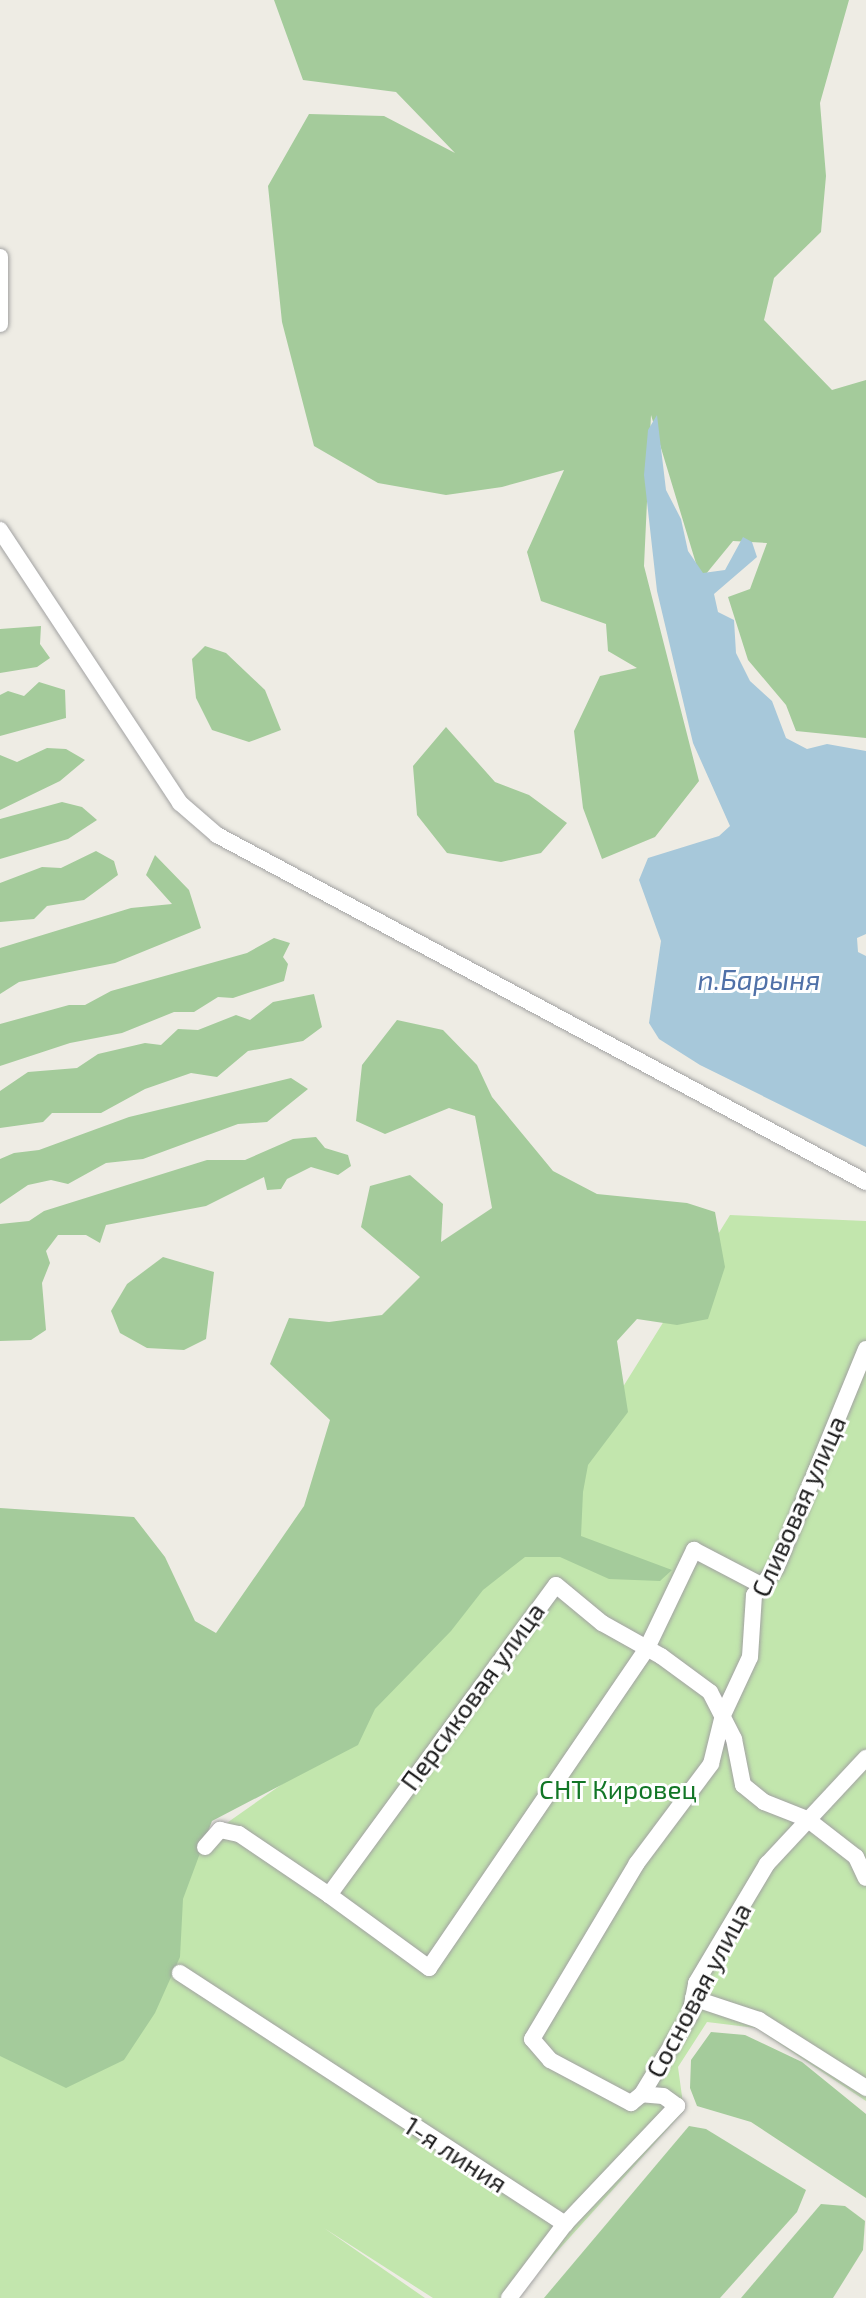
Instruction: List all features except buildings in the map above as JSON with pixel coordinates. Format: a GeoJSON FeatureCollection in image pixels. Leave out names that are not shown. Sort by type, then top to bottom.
{"type":"FeatureCollection","features":[{"type":"Feature","properties":{"kind":"street"},"geometry":{"type":"LineString","coordinates":[[0,257],[0,324]]}},
{"type":"Feature","properties":{"kind":"street"},"geometry":{"type":"LineString","coordinates":[[0,530],[180,803],[217,835],[866,1182]]}},
{"type":"Feature","properties":{"kind":"street","name":"Сливовая улица"},"geometry":{"type":"LineString","coordinates":[[532,2039],[637,1863],[711,1764],[723,1715],[750,1657],[754,1595],[776,1568],[866,1349]]}},
{"type":"Feature","properties":{"kind":"street"},"geometry":{"type":"LineString","coordinates":[[205,1847],[220,1830],[239,1834],[429,1968],[647,1648],[694,1550],[763,1586]]}},
{"type":"Feature","properties":{"kind":"street","name":"Персиковая улица"},"geometry":{"type":"LineString","coordinates":[[329,1895],[547,1591],[556,1585],[602,1623],[647,1648],[710,1692],[723,1715],[743,1785],[764,1802],[807,1819],[856,1857],[866,1878]]}},
{"type":"Feature","properties":{"kind":"street","name":"Сосновая улица"},"geometry":{"type":"LineString","coordinates":[[532,2039],[550,2060],[631,2103],[642,2094],[690,2015],[696,1983],[767,1864],[866,1758]]}},
{"type":"Feature","properties":{"kind":"street","name":"1-я линия"},"geometry":{"type":"LineString","coordinates":[[180,1973],[565,2224]]}},
{"type":"Feature","properties":{"kind":"street"},"geometry":{"type":"LineString","coordinates":[[693,1998],[759,2020],[866,2088]]}},
{"type":"Feature","properties":{"kind":"street"},"geometry":{"type":"LineString","coordinates":[[509,2298],[565,2224],[677,2106],[663,2096],[642,2094]]}},
{"type":"Feature","properties":{"kind":"green space"},"geometry":{"type":"Polygon","coordinates":[[[274,0],[849,0],[820,103],[826,176],[821,232],[774,278],[764,320],[832,390],[866,380],[866,738],[796,731],[786,705],[748,660],[728,597],[750,589],[767,543],[733,541],[701,580],[651,415],[644,566],[699,781],[655,837],[602,859],[583,808],[574,731],[600,676],[637,668],[608,651],[606,624],[541,601],[527,552],[564,470],[502,487],[446,495],[378,483],[314,446],[282,322],[268,186],[309,114],[384,116],[455,153],[396,92],[303,80],[274,0]]]}},
{"type":"Feature","properties":{"kind":"green space"},"geometry":{"type":"Polygon","coordinates":[[[41,626],[40,644],[50,658],[37,667],[0,673],[0,629],[41,626]]]}},
{"type":"Feature","properties":{"kind":"green space"},"geometry":{"type":"Polygon","coordinates":[[[205,646],[226,653],[265,690],[281,730],[249,742],[212,730],[196,698],[192,659],[205,646]]]}},
{"type":"Feature","properties":{"kind":"green space"},"geometry":{"type":"Polygon","coordinates":[[[39,682],[65,690],[66,718],[0,736],[0,695],[8,691],[24,696],[39,682]]]}},
{"type":"Feature","properties":{"kind":"green space"},"geometry":{"type":"Polygon","coordinates":[[[446,727],[495,782],[529,795],[567,823],[541,853],[501,862],[447,853],[417,815],[413,766],[446,727]]]}},
{"type":"Feature","properties":{"kind":"green space"},"geometry":{"type":"Polygon","coordinates":[[[47,748],[66,749],[85,760],[60,781],[0,810],[0,755],[17,762],[47,748]]]}},
{"type":"Feature","properties":{"kind":"green space"},"geometry":{"type":"Polygon","coordinates":[[[62,802],[82,807],[97,820],[68,839],[0,859],[0,819],[62,802]]]}},
{"type":"Feature","properties":{"kind":"green space"},"geometry":{"type":"Polygon","coordinates":[[[96,851],[114,861],[118,875],[84,900],[47,906],[34,919],[0,922],[0,883],[42,867],[61,868],[96,851]]]}},
{"type":"Feature","properties":{"kind":"green space"},"geometry":{"type":"Polygon","coordinates":[[[155,855],[189,890],[201,928],[115,963],[19,982],[0,994],[0,948],[131,908],[172,904],[146,875],[155,855]]]}},
{"type":"Feature","properties":{"kind":"green space"},"geometry":{"type":"Polygon","coordinates":[[[274,938],[290,943],[283,957],[288,964],[284,981],[233,998],[218,997],[194,1012],[174,1012],[122,1033],[70,1043],[0,1066],[0,1024],[69,1005],[85,1005],[111,991],[247,953],[274,938]]]}},
{"type":"Feature","properties":{"kind":"green space"},"geometry":{"type":"Polygon","coordinates":[[[314,994],[322,1027],[303,1041],[248,1051],[217,1077],[191,1073],[145,1089],[101,1113],[52,1113],[43,1122],[0,1128],[0,1091],[28,1072],[77,1068],[98,1054],[145,1043],[161,1045],[178,1029],[198,1030],[236,1015],[250,1020],[273,1002],[314,994]]]}},
{"type":"Feature","properties":{"kind":"green space"},"geometry":{"type":"Polygon","coordinates":[[[397,1020],[443,1030],[477,1065],[492,1097],[553,1171],[597,1194],[687,1203],[715,1212],[725,1267],[708,1319],[677,1325],[637,1319],[617,1341],[628,1412],[588,1465],[583,1492],[581,1536],[672,1570],[660,1581],[609,1579],[560,1557],[525,1557],[483,1590],[451,1631],[375,1709],[358,1745],[212,1821],[183,1899],[180,1957],[155,2013],[124,2060],[66,2088],[0,2056],[0,1508],[134,1517],[165,1557],[195,1621],[216,1633],[304,1506],[330,1420],[270,1364],[289,1318],[329,1322],[382,1315],[420,1277],[361,1227],[370,1186],[410,1175],[443,1204],[441,1242],[492,1208],[475,1116],[449,1108],[385,1134],[356,1121],[362,1065],[397,1020]]]}},
{"type":"Feature","properties":{"kind":"green space"},"geometry":{"type":"Polygon","coordinates":[[[291,1078],[308,1089],[267,1122],[238,1124],[143,1159],[106,1163],[68,1184],[51,1180],[28,1185],[0,1204],[0,1159],[14,1153],[39,1150],[129,1117],[291,1078]]]}},
{"type":"Feature","properties":{"kind":"green space"},"geometry":{"type":"Polygon","coordinates":[[[316,1137],[325,1148],[348,1155],[351,1166],[338,1175],[311,1167],[287,1179],[281,1189],[267,1190],[264,1177],[206,1206],[106,1225],[100,1243],[86,1235],[58,1235],[46,1251],[50,1263],[42,1283],[46,1330],[31,1340],[0,1341],[0,1224],[29,1221],[44,1211],[207,1160],[245,1160],[293,1139],[316,1137]]]}},
{"type":"Feature","properties":{"kind":"green space","name":"СНТ Кировец"},"geometry":{"type":"Polygon","coordinates":[[[730,1215],[866,1221],[866,2101],[756,2028],[707,2022],[678,2067],[684,2111],[515,2298],[433,2298],[324,2228],[425,2298],[0,2298],[0,2043],[174,1860],[288,1780],[560,1488],[730,1215]]]}},
{"type":"Feature","properties":{"kind":"green space"},"geometry":{"type":"Polygon","coordinates":[[[163,1257],[214,1272],[206,1339],[184,1350],[147,1348],[120,1333],[111,1311],[127,1284],[163,1257]]]}},
{"type":"Feature","properties":{"kind":"green space"},"geometry":{"type":"Polygon","coordinates":[[[711,2032],[745,2035],[802,2062],[866,2114],[866,2198],[751,2122],[697,2106],[690,2088],[691,2060],[711,2032]]]}},
{"type":"Feature","properties":{"kind":"green space"},"geometry":{"type":"Polygon","coordinates":[[[689,2126],[706,2129],[806,2190],[797,2212],[720,2298],[544,2298],[689,2126]]]}},
{"type":"Feature","properties":{"kind":"green space"},"geometry":{"type":"Polygon","coordinates":[[[821,2204],[845,2206],[865,2221],[863,2250],[833,2298],[741,2298],[821,2204]]]}},
{"type":"Feature","properties":{"kind":"water","name":"п.Барыня"},"geometry":{"type":"Polygon","coordinates":[[[657,415],[666,490],[681,519],[688,551],[703,573],[725,570],[743,537],[752,542],[757,557],[714,594],[718,612],[734,620],[736,653],[750,681],[772,701],[786,738],[807,749],[827,744],[866,751],[866,934],[857,938],[858,952],[866,956],[866,1147],[700,1065],[659,1039],[649,1023],[661,941],[639,880],[648,858],[719,836],[730,826],[693,743],[657,591],[644,475],[648,430],[657,415]]]}}]}
